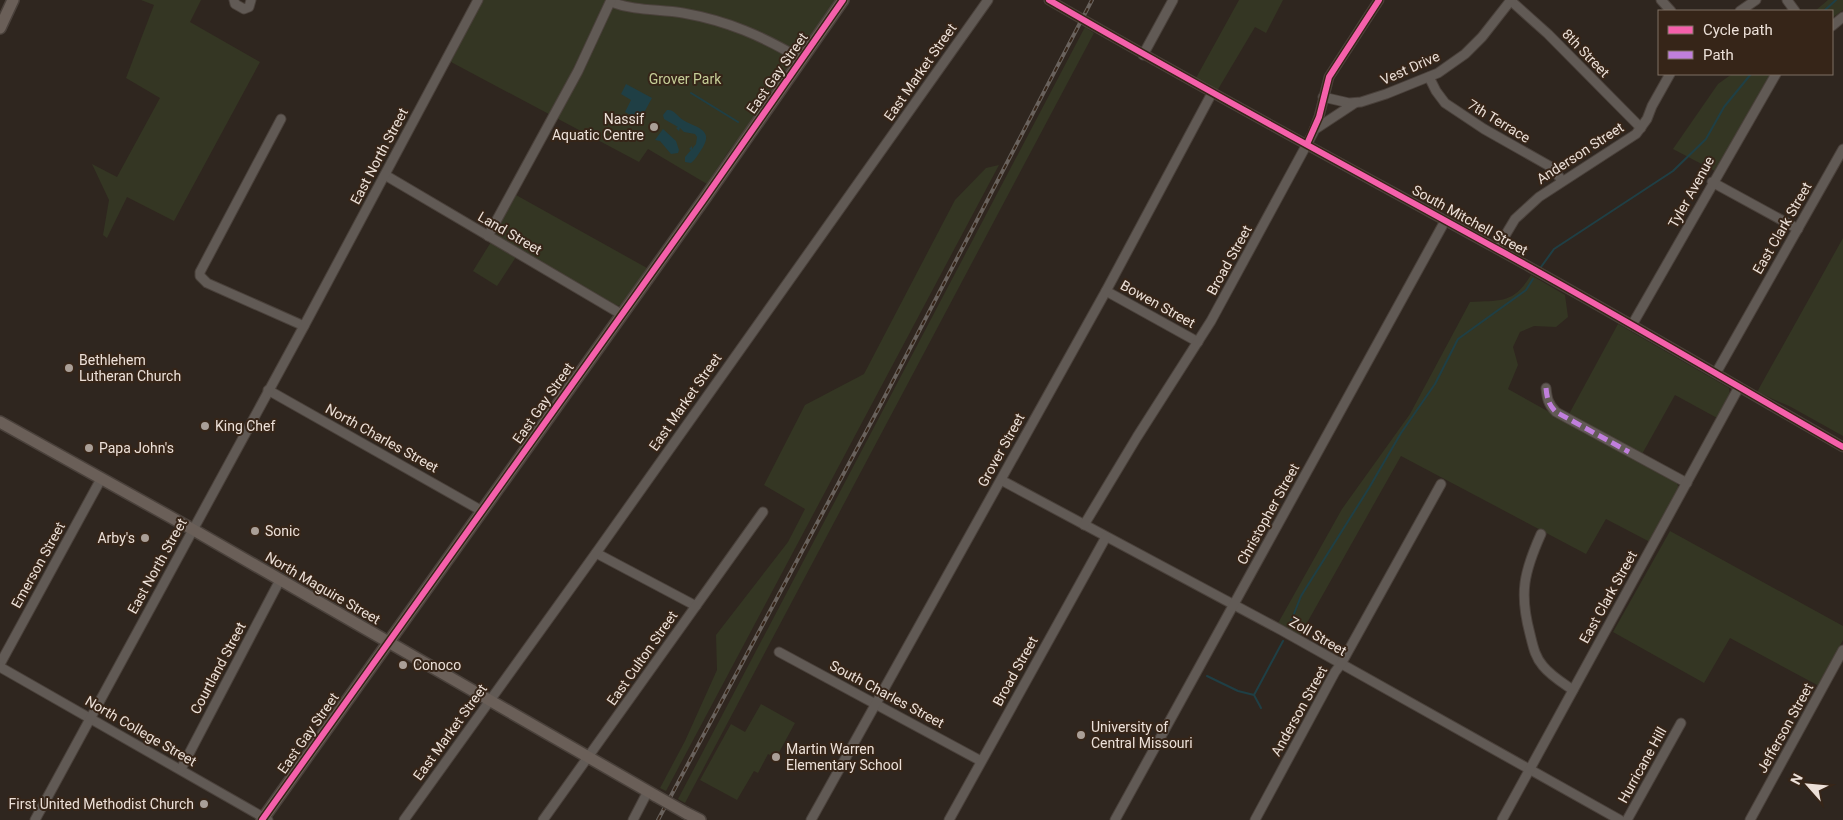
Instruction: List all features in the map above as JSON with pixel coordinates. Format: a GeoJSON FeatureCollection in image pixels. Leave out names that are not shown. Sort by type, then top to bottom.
{"type":"FeatureCollection","features":[{"type":"Feature","properties":{"kind":"main road"},"geometry":{"type":"LineString","coordinates":[[0,28],[13,0]]}},
{"type":"Feature","properties":{"kind":"main road","name":"East Gay Street"},"geometry":{"type":"LineString","coordinates":[[265,819],[843,0]]}},
{"type":"Feature","properties":{"kind":"main road","name":"North Maguire Street"},"geometry":{"type":"LineString","coordinates":[[0,422],[700,820]]}},
{"type":"Feature","properties":{"kind":"street"},"geometry":{"type":"LineString","coordinates":[[234,0],[235,4],[244,9],[249,7],[251,0]]}},
{"type":"Feature","properties":{"kind":"street","name":"East North Street"},"geometry":{"type":"LineString","coordinates":[[35,820],[304,326],[478,0]]}},
{"type":"Feature","properties":{"kind":"street","name":"East Market Street"},"geometry":{"type":"LineString","coordinates":[[404,820],[988,0]]}},
{"type":"Feature","properties":{"kind":"street","name":"South Mitchell Street"},"geometry":{"type":"LineString","coordinates":[[1049,0],[1212,93],[1632,325],[1843,447]]}},
{"type":"Feature","properties":{"kind":"street"},"geometry":{"type":"LineString","coordinates":[[1144,55],[1173,0]]}},
{"type":"Feature","properties":{"kind":"street","name":"Broad Street"},"geometry":{"type":"LineString","coordinates":[[1084,525],[1230,287],[1314,130],[1319,117],[1326,83],[1334,67],[1379,0]]}},
{"type":"Feature","properties":{"kind":"street","name":"Vest Drive"},"geometry":{"type":"LineString","coordinates":[[1323,97],[1349,103],[1372,100],[1429,77],[1454,63],[1465,54],[1482,37],[1510,0]]}},
{"type":"Feature","properties":{"kind":"street","name":"8th Street"},"geometry":{"type":"LineString","coordinates":[[1510,0],[1548,34],[1641,128]]}},
{"type":"Feature","properties":{"kind":"street"},"geometry":{"type":"LineString","coordinates":[[1661,0],[1670,10]]}},
{"type":"Feature","properties":{"kind":"street"},"geometry":{"type":"LineString","coordinates":[[1741,10],[1756,0]]}},
{"type":"Feature","properties":{"kind":"street"},"geometry":{"type":"LineString","coordinates":[[488,236],[561,104],[611,1],[632,9],[680,13],[724,22],[755,33],[801,59]]}},
{"type":"Feature","properties":{"kind":"street"},"geometry":{"type":"LineString","coordinates":[[1833,25],[1843,17]]}},
{"type":"Feature","properties":{"kind":"street","name":"Anderson Street"},"geometry":{"type":"LineString","coordinates":[[1497,249],[1509,227],[1528,206],[1562,181],[1636,134],[1648,119],[1652,106],[1669,75]]}},
{"type":"Feature","properties":{"kind":"street","name":"Tyler Avenue"},"geometry":{"type":"LineString","coordinates":[[1632,325],[1712,182],[1775,75]]}},
{"type":"Feature","properties":{"kind":"street","name":"7th Terrace"},"geometry":{"type":"LineString","coordinates":[[1429,77],[1445,103],[1484,129],[1553,168],[1562,181]]}},
{"type":"Feature","properties":{"kind":"street","name":"Grover Street"},"geometry":{"type":"LineString","coordinates":[[811,820],[1106,291],[1212,93]]}},
{"type":"Feature","properties":{"kind":"street"},"geometry":{"type":"LineString","coordinates":[[1314,130],[1356,103]]}},
{"type":"Feature","properties":{"kind":"street"},"geometry":{"type":"LineString","coordinates":[[281,119],[200,272],[200,276],[207,283],[304,326]]}},
{"type":"Feature","properties":{"kind":"street","name":"East Clark Street"},"geometry":{"type":"LineString","coordinates":[[1716,373],[1843,150]]}},
{"type":"Feature","properties":{"kind":"street","name":"Land Street"},"geometry":{"type":"LineString","coordinates":[[385,175],[621,314]]}},
{"type":"Feature","properties":{"kind":"street"},"geometry":{"type":"LineString","coordinates":[[1712,182],[1798,229]]}},
{"type":"Feature","properties":{"kind":"street","name":"Christopher Street"},"geometry":{"type":"LineString","coordinates":[[1115,820],[1445,221]]}},
{"type":"Feature","properties":{"kind":"street","name":"Bowen Street"},"geometry":{"type":"LineString","coordinates":[[1106,291],[1198,342]]}},
{"type":"Feature","properties":{"kind":"street","name":"East Clark Street"},"geometry":{"type":"LineString","coordinates":[[1502,820],[1739,387]]}},
{"type":"Feature","properties":{"kind":"street"},"geometry":{"type":"LineString","coordinates":[[1546,388],[1546,398],[1556,412],[1687,482]]}},
{"type":"Feature","properties":{"kind":"street","name":"North Charles Street"},"geometry":{"type":"LineString","coordinates":[[268,390],[482,511]]}},
{"type":"Feature","properties":{"kind":"street","name":"Emerson Street"},"geometry":{"type":"LineString","coordinates":[[0,666],[101,479]]}},
{"type":"Feature","properties":{"kind":"street","name":"Zoll Street"},"geometry":{"type":"LineString","coordinates":[[1001,480],[1234,605],[1620,820]]}},
{"type":"Feature","properties":{"kind":"street","name":"Anderson Street"},"geometry":{"type":"LineString","coordinates":[[1255,820],[1440,484]]}},
{"type":"Feature","properties":{"kind":"street","name":"East Culton Street"},"geometry":{"type":"LineString","coordinates":[[543,820],[763,512]]}},
{"type":"Feature","properties":{"kind":"street"},"geometry":{"type":"LineString","coordinates":[[1541,534],[1524,580],[1526,620],[1537,658],[1551,674],[1573,690]]}},
{"type":"Feature","properties":{"kind":"street","name":"Broad Street"},"geometry":{"type":"LineString","coordinates":[[949,820],[1106,537]]}},
{"type":"Feature","properties":{"kind":"street"},"geometry":{"type":"LineString","coordinates":[[596,552],[696,606]]}},
{"type":"Feature","properties":{"kind":"street","name":"Courtland Street"},"geometry":{"type":"LineString","coordinates":[[181,769],[280,580]]}},
{"type":"Feature","properties":{"kind":"street","name":"Jefferson Street"},"geometry":{"type":"LineString","coordinates":[[1750,820],[1843,650]]}},
{"type":"Feature","properties":{"kind":"street","name":"South Charles Street"},"geometry":{"type":"LineString","coordinates":[[779,652],[981,761]]}},
{"type":"Feature","properties":{"kind":"street","name":"North College Street"},"geometry":{"type":"LineString","coordinates":[[0,666],[265,819]]}},
{"type":"Feature","properties":{"kind":"street","name":"Hurricane Hill"},"geometry":{"type":"LineString","coordinates":[[1627,820],[1681,723]]}},
{"type":"Feature","properties":{"kind":"street"},"geometry":{"type":"LineString","coordinates":[[633,820],[652,794]]}},
{"type":"Feature","properties":{"kind":"green space"},"geometry":{"type":"Polygon","coordinates":[[[141,0],[201,0],[190,22],[260,62],[174,221],[127,197],[107,238],[103,235],[109,200],[92,164],[117,177],[160,98],[126,78],[154,5],[141,0]]]}},
{"type":"Feature","properties":{"kind":"green space","name":"Grover Park"},"geometry":{"type":"Polygon","coordinates":[[[482,0],[843,0],[801,59],[728,152],[707,184],[648,149],[639,162],[451,62],[482,0]]]}},
{"type":"Feature","properties":{"kind":"green space"},"geometry":{"type":"Polygon","coordinates":[[[1239,0],[1283,0],[1266,33],[1255,27],[1217,91],[1196,78],[1239,0]]]}},
{"type":"Feature","properties":{"kind":"green space"},"geometry":{"type":"Polygon","coordinates":[[[1828,0],[1843,0],[1843,10],[1833,17],[1833,10],[1816,10],[1828,0]]]}},
{"type":"Feature","properties":{"kind":"green space"},"geometry":{"type":"Polygon","coordinates":[[[1085,27],[1094,33],[685,803],[678,799],[1085,27]]]}},
{"type":"Feature","properties":{"kind":"green space"},"geometry":{"type":"Polygon","coordinates":[[[1731,75],[1769,75],[1715,171],[1673,149],[1718,84],[1731,75]]]}},
{"type":"Feature","properties":{"kind":"green space"},"geometry":{"type":"Polygon","coordinates":[[[999,165],[666,791],[660,788],[685,741],[717,670],[716,635],[788,542],[805,509],[764,485],[805,405],[864,374],[955,200],[986,168],[999,165]]]}},
{"type":"Feature","properties":{"kind":"green space"},"geometry":{"type":"Polygon","coordinates":[[[516,195],[647,268],[622,304],[619,306],[614,304],[497,237],[496,229],[516,195]]]}},
{"type":"Feature","properties":{"kind":"green space"},"geometry":{"type":"Polygon","coordinates":[[[1843,238],[1843,436],[1791,407],[1757,392],[1843,238]]]}},
{"type":"Feature","properties":{"kind":"green space"},"geometry":{"type":"Polygon","coordinates":[[[491,242],[516,257],[497,286],[473,271],[491,242]]]}},
{"type":"Feature","properties":{"kind":"green space"},"geometry":{"type":"Polygon","coordinates":[[[1531,275],[1565,295],[1568,317],[1556,327],[1534,326],[1520,332],[1513,347],[1518,365],[1508,389],[1677,483],[1679,489],[1650,542],[1606,519],[1586,554],[1401,456],[1299,637],[1277,625],[1342,509],[1410,414],[1470,302],[1506,299],[1518,291],[1531,275]]]}},
{"type":"Feature","properties":{"kind":"green space"},"geometry":{"type":"Polygon","coordinates":[[[1618,324],[1729,388],[1730,396],[1719,419],[1675,395],[1642,454],[1568,416],[1618,324]]]}},
{"type":"Feature","properties":{"kind":"green space"},"geometry":{"type":"Polygon","coordinates":[[[1670,531],[1843,626],[1843,640],[1819,686],[1730,638],[1704,683],[1613,632],[1670,531]]]}},
{"type":"Feature","properties":{"kind":"green space"},"geometry":{"type":"Polygon","coordinates":[[[761,704],[795,723],[776,758],[768,754],[758,773],[754,771],[737,800],[700,780],[731,724],[745,732],[761,704]]]}},
{"type":"Feature","properties":{"kind":"water"},"geometry":{"type":"Polygon","coordinates":[[[626,84],[652,98],[640,120],[625,112],[631,100],[621,94],[626,84]]]}},
{"type":"Feature","properties":{"kind":"water"},"geometry":{"type":"Polygon","coordinates":[[[667,110],[674,112],[683,120],[701,129],[706,136],[703,147],[691,163],[685,162],[685,157],[691,150],[689,149],[692,146],[692,149],[696,144],[697,137],[695,134],[684,132],[680,128],[679,131],[676,128],[678,127],[664,119],[663,115],[667,110]]]}},
{"type":"Feature","properties":{"kind":"water"},"geometry":{"type":"Polygon","coordinates":[[[663,129],[676,141],[678,153],[671,154],[660,141],[655,140],[663,129]]]}},
{"type":"Feature","properties":{"kind":"waterway"},"geometry":{"type":"LineString","coordinates":[[1825,10],[1836,0]]}},
{"type":"Feature","properties":{"kind":"waterway"},"geometry":{"type":"LineString","coordinates":[[1541,267],[1554,249],[1673,171],[1706,139],[1724,107],[1750,75]]}},
{"type":"Feature","properties":{"kind":"waterway"},"geometry":{"type":"LineString","coordinates":[[691,93],[738,122]]}},
{"type":"Feature","properties":{"kind":"waterway"},"geometry":{"type":"LineString","coordinates":[[1290,624],[1301,596],[1401,433],[1435,384],[1458,339],[1526,290],[1533,279]]}},
{"type":"Feature","properties":{"kind":"waterway"},"geometry":{"type":"LineString","coordinates":[[1207,676],[1238,691],[1254,695],[1283,641]]}},
{"type":"Feature","properties":{"kind":"waterway"},"geometry":{"type":"LineString","coordinates":[[1254,695],[1261,708]]}},
{"type":"Feature","properties":{"kind":"railway"},"geometry":{"type":"LineString","coordinates":[[658,820],[882,402],[1092,0]]}},
{"type":"Feature","properties":{"kind":"marked path"},"geometry":{"type":"LineString","coordinates":[[1546,388],[1548,401],[1556,412],[1629,452]]}},
{"type":"Feature","properties":{"kind":"cycle path"},"geometry":{"type":"LineString","coordinates":[[262,820],[705,198],[843,0]]}},
{"type":"Feature","properties":{"kind":"cycle path"},"geometry":{"type":"LineString","coordinates":[[1049,0],[1497,249],[1843,447]]}},
{"type":"Feature","properties":{"kind":"cycle path"},"geometry":{"type":"LineString","coordinates":[[1307,144],[1319,117],[1329,77],[1379,0]]}},
{"type":"Feature","properties":{"kind":"place","name":"Nassif Aquatic Centre"},"geometry":{"type":"Point","coordinates":[654,127]}},
{"type":"Feature","properties":{"kind":"place","name":"Bethlehem Lutheran Church"},"geometry":{"type":"Point","coordinates":[69,368]}},
{"type":"Feature","properties":{"kind":"place","name":"King Chef"},"geometry":{"type":"Point","coordinates":[205,426]}},
{"type":"Feature","properties":{"kind":"place","name":"Papa John's"},"geometry":{"type":"Point","coordinates":[89,448]}},
{"type":"Feature","properties":{"kind":"place","name":"Sonic"},"geometry":{"type":"Point","coordinates":[255,531]}},
{"type":"Feature","properties":{"kind":"place","name":"Arby's"},"geometry":{"type":"Point","coordinates":[145,538]}},
{"type":"Feature","properties":{"kind":"place","name":"Conoco"},"geometry":{"type":"Point","coordinates":[403,665]}},
{"type":"Feature","properties":{"kind":"place","name":"University of Central Missouri"},"geometry":{"type":"Point","coordinates":[1081,735]}},
{"type":"Feature","properties":{"kind":"place","name":"Martin Warren Elementary School"},"geometry":{"type":"Point","coordinates":[776,757]}},
{"type":"Feature","properties":{"kind":"place","name":"First United Methodist Church"},"geometry":{"type":"Point","coordinates":[204,804]}}]}
